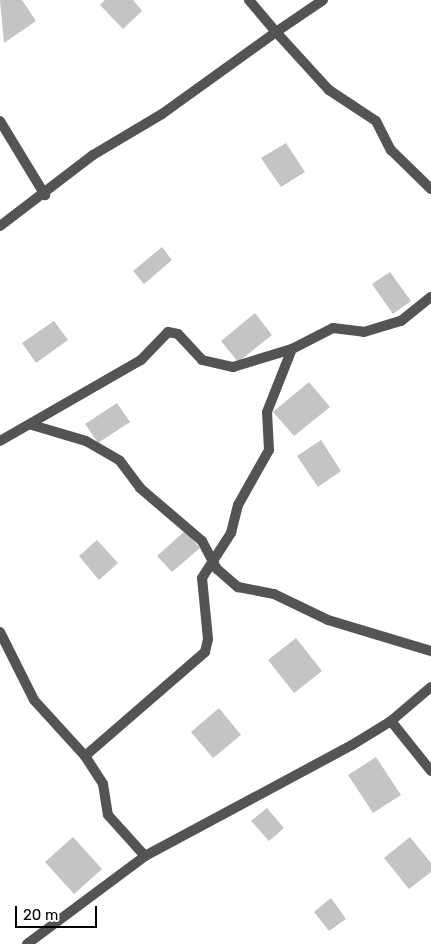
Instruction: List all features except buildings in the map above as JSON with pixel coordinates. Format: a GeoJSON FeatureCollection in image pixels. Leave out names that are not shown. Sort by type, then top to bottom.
{"type":"FeatureCollection","features":[{"type":"Feature","properties":{"kind":"street"},"geometry":{"type":"LineString","coordinates":[[249,0],[329,90],[376,121],[391,150],[431,189]]}},
{"type":"Feature","properties":{"kind":"street"},"geometry":{"type":"LineString","coordinates":[[0,226],[100,151],[162,114],[323,0]]}},
{"type":"Feature","properties":{"kind":"street"},"geometry":{"type":"LineString","coordinates":[[0,121],[45,194]]}},
{"type":"Feature","properties":{"kind":"street"},"geometry":{"type":"LineString","coordinates":[[0,441],[142,360],[168,332],[184,339],[202,360],[232,367],[292,349],[333,328],[364,332],[401,321],[431,297]]}},
{"type":"Feature","properties":{"kind":"street"},"geometry":{"type":"LineString","coordinates":[[85,756],[204,652],[208,639],[201,585],[212,562],[232,533],[238,505],[269,450],[267,412],[292,349]]}},
{"type":"Feature","properties":{"kind":"street"},"geometry":{"type":"LineString","coordinates":[[32,424],[112,455],[140,488],[202,541],[212,562],[238,588],[274,594],[328,620],[431,651]]}},
{"type":"Feature","properties":{"kind":"street"},"geometry":{"type":"LineString","coordinates":[[0,632],[34,700],[85,756],[107,791],[108,816],[145,856]]}},
{"type":"Feature","properties":{"kind":"street"},"geometry":{"type":"LineString","coordinates":[[27,944],[145,856],[316,766],[391,721],[431,687]]}},
{"type":"Feature","properties":{"kind":"street"},"geometry":{"type":"LineString","coordinates":[[391,721],[431,771]]}}]}
